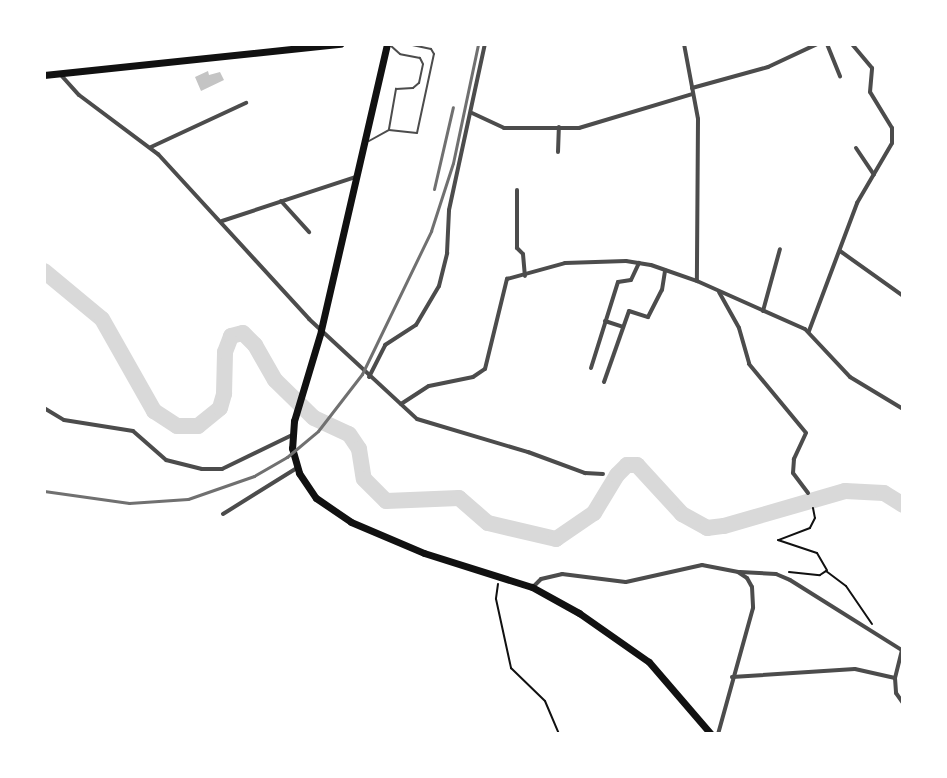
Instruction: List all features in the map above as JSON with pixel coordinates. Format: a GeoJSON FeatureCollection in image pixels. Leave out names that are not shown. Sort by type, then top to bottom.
{"type":"FeatureCollection","features":[{"type":"Feature","properties":{"kind":"main road"},"geometry":{"type":"LineString","coordinates":[[44,75],[340,44]]}},
{"type":"Feature","properties":{"kind":"main road"},"geometry":{"type":"LineString","coordinates":[[387,44],[321,331],[292,435],[297,468],[316,498],[351,522],[424,553],[532,587],[567,605],[635,651],[662,675],[711,734]]}},
{"type":"Feature","properties":{"kind":"street"},"geometry":{"type":"LineString","coordinates":[[369,377],[385,345],[416,325],[439,286],[447,253],[449,210],[485,44]]}},
{"type":"Feature","properties":{"kind":"street"},"geometry":{"type":"LineString","coordinates":[[684,44],[698,119],[697,281]]}},
{"type":"Feature","properties":{"kind":"street"},"geometry":{"type":"LineString","coordinates":[[472,113],[504,128],[579,128],[768,67],[817,44]]}},
{"type":"Feature","properties":{"kind":"street"},"geometry":{"type":"LineString","coordinates":[[827,44],[840,76]]}},
{"type":"Feature","properties":{"kind":"street"},"geometry":{"type":"LineString","coordinates":[[809,331],[857,203],[892,143],[893,135],[870,92],[872,68],[852,44]]}},
{"type":"Feature","properties":{"kind":"street"},"geometry":{"type":"LineString","coordinates":[[60,73],[79,95],[151,147],[321,331],[424,424],[529,452],[585,473],[603,474]]}},
{"type":"Feature","properties":{"kind":"street"},"geometry":{"type":"LineString","coordinates":[[151,147],[246,103]]}},
{"type":"Feature","properties":{"kind":"street"},"geometry":{"type":"LineString","coordinates":[[558,152],[559,127]]}},
{"type":"Feature","properties":{"kind":"street"},"geometry":{"type":"LineString","coordinates":[[856,148],[874,175]]}},
{"type":"Feature","properties":{"kind":"street"},"geometry":{"type":"LineString","coordinates":[[222,221],[356,177]]}},
{"type":"Feature","properties":{"kind":"street"},"geometry":{"type":"LineString","coordinates":[[517,190],[517,248],[523,254],[525,276]]}},
{"type":"Feature","properties":{"kind":"street"},"geometry":{"type":"LineString","coordinates":[[281,201],[309,232]]}},
{"type":"Feature","properties":{"kind":"street"},"geometry":{"type":"LineString","coordinates":[[763,311],[780,249]]}},
{"type":"Feature","properties":{"kind":"street"},"geometry":{"type":"LineString","coordinates":[[840,251],[852,263],[903,296]]}},
{"type":"Feature","properties":{"kind":"street"},"geometry":{"type":"LineString","coordinates":[[400,404],[429,386],[480,375],[487,365],[504,283],[510,278],[565,263],[639,263],[697,281],[809,331],[850,377],[903,409]]}},
{"type":"Feature","properties":{"kind":"street"},"geometry":{"type":"LineString","coordinates":[[591,368],[618,282],[631,280],[639,263]]}},
{"type":"Feature","properties":{"kind":"street"},"geometry":{"type":"LineString","coordinates":[[604,382],[629,311],[648,317],[662,290],[665,270]]}},
{"type":"Feature","properties":{"kind":"street"},"geometry":{"type":"LineString","coordinates":[[719,291],[739,328],[749,364],[806,433],[793,468],[795,478],[808,493]]}},
{"type":"Feature","properties":{"kind":"street"},"geometry":{"type":"LineString","coordinates":[[605,321],[623,327]]}},
{"type":"Feature","properties":{"kind":"street"},"geometry":{"type":"LineString","coordinates":[[44,408],[64,420],[133,431],[166,460],[202,469],[231,465],[292,435]]}},
{"type":"Feature","properties":{"kind":"street"},"geometry":{"type":"LineString","coordinates":[[223,514],[297,468]]}},
{"type":"Feature","properties":{"kind":"street"},"geometry":{"type":"LineString","coordinates":[[532,587],[541,579],[562,574],[626,582],[702,565],[738,572],[776,574],[832,603],[902,650],[895,678],[896,693],[903,703]]}},
{"type":"Feature","properties":{"kind":"street"},"geometry":{"type":"LineString","coordinates":[[718,734],[754,596],[747,578],[738,572]]}},
{"type":"Feature","properties":{"kind":"street"},"geometry":{"type":"LineString","coordinates":[[732,677],[855,669],[895,678]]}},
{"type":"Feature","properties":{"kind":"lane"},"geometry":{"type":"LineString","coordinates":[[387,44],[400,54],[420,58],[423,64],[419,83],[413,88],[396,89],[389,130]]}},
{"type":"Feature","properties":{"kind":"lane"},"geometry":{"type":"LineString","coordinates":[[364,144],[389,130],[417,133],[434,54],[431,49],[408,44]]}},
{"type":"Feature","properties":{"kind":"path"},"geometry":{"type":"LineString","coordinates":[[813,508],[815,518],[810,528],[778,540],[817,553],[826,563],[826,571]]}},
{"type":"Feature","properties":{"kind":"path"},"geometry":{"type":"LineString","coordinates":[[776,574],[796,571],[820,575],[826,571]]}},
{"type":"Feature","properties":{"kind":"path"},"geometry":{"type":"LineString","coordinates":[[826,571],[846,586],[877,633]]}},
{"type":"Feature","properties":{"kind":"path"},"geometry":{"type":"LineString","coordinates":[[495,591],[511,668],[545,701],[559,734]]}},
{"type":"Feature","properties":{"kind":"building"},"geometry":{"type":"Polygon","coordinates":[[[208,71],[209,75],[220,72],[224,80],[201,91],[195,77],[208,71]]]}},
{"type":"Feature","properties":{"kind":"waterway"},"geometry":{"type":"LineString","coordinates":[[44,271],[102,319],[154,411],[177,426],[198,426],[220,408],[224,394],[225,352],[231,336],[243,333],[255,345],[275,380],[314,418],[349,434],[359,449],[364,479],[386,501],[459,498],[488,523],[556,539],[594,513],[617,475],[627,465],[637,465],[682,514],[707,528],[724,526],[845,491],[884,493],[903,505]]}},
{"type":"Feature","properties":{"kind":"railway"},"geometry":{"type":"LineString","coordinates":[[44,491],[129,503],[188,499],[254,476],[287,457],[318,431],[362,374],[431,231],[453,163],[478,44]]}},
{"type":"Feature","properties":{"kind":"railway"},"geometry":{"type":"LineString","coordinates":[[434,189],[453,107]]}}]}
